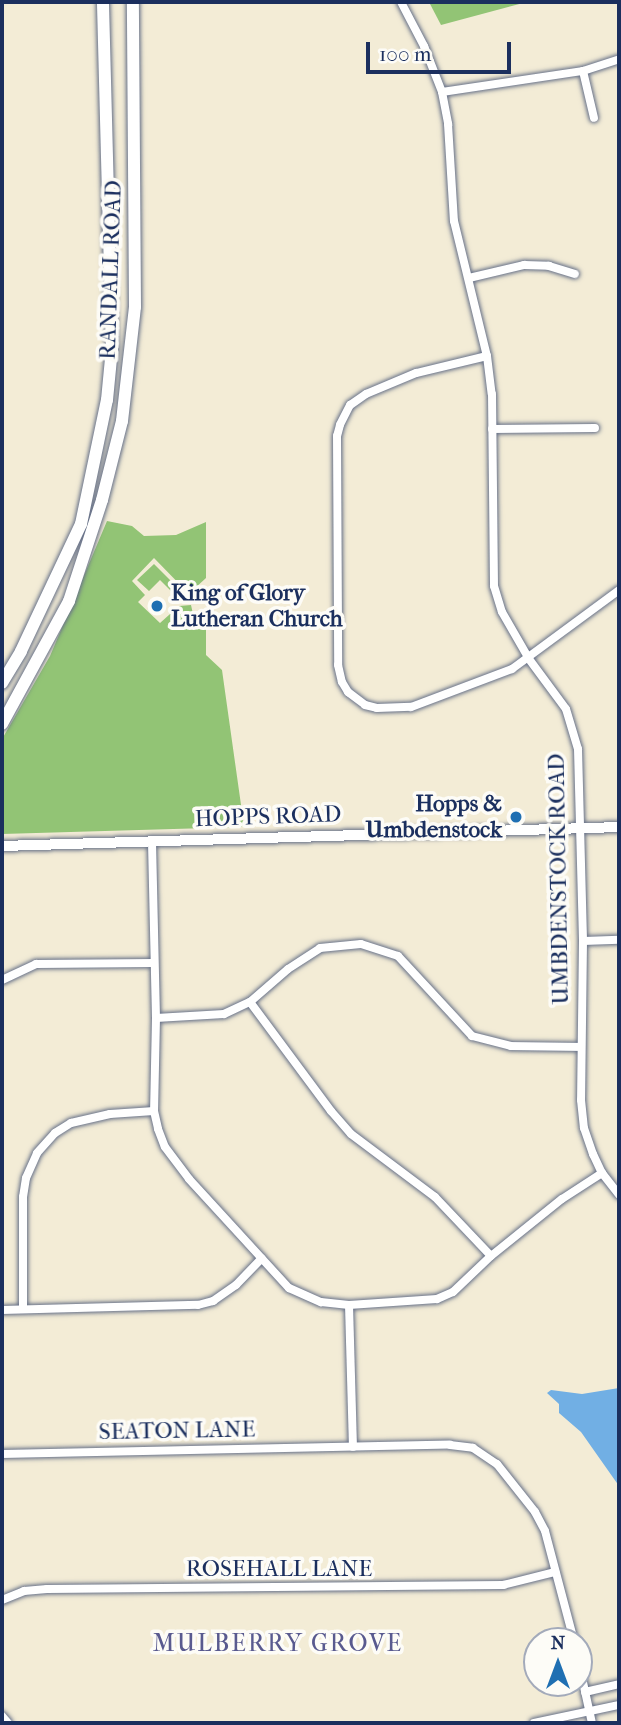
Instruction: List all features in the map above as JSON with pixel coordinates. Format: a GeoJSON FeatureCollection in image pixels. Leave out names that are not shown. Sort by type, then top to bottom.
{"type":"FeatureCollection","features":[{"type":"Feature","properties":{"kind":"main road","name":"RANDALL ROAD"},"geometry":{"type":"LineString","coordinates":[[2,683],[22,651],[81,524],[107,400],[112,348],[103,2]]}},
{"type":"Feature","properties":{"kind":"main road","name":"RANDALL ROAD"},"geometry":{"type":"LineString","coordinates":[[2,724],[69,601],[102,500],[122,421],[135,307],[133,2]]}},
{"type":"Feature","properties":{"kind":"main road","name":"HOPPS ROAD"},"geometry":{"type":"LineString","coordinates":[[2,846],[619,827]]}},
{"type":"Feature","properties":{"kind":"street","name":"UMBDENSTOCK ROAD"},"geometry":{"type":"LineString","coordinates":[[401,2],[424,46],[442,92],[454,221],[487,356],[492,429],[494,586],[502,612],[529,659],[565,709],[574,731],[579,768],[584,1128],[602,1173],[619,1195]]}},
{"type":"Feature","properties":{"kind":"street"},"geometry":{"type":"LineString","coordinates":[[442,92],[583,71],[619,59]]}},
{"type":"Feature","properties":{"kind":"street"},"geometry":{"type":"LineString","coordinates":[[583,71],[594,118]]}},
{"type":"Feature","properties":{"kind":"street"},"geometry":{"type":"LineString","coordinates":[[469,278],[524,265],[549,266],[575,274]]}},
{"type":"Feature","properties":{"kind":"street"},"geometry":{"type":"LineString","coordinates":[[487,356],[416,373],[366,394],[345,414],[337,436],[338,665],[342,682],[355,698],[377,708],[411,707],[492,678],[529,659],[619,590]]}},
{"type":"Feature","properties":{"kind":"street"},"geometry":{"type":"LineString","coordinates":[[492,429],[595,428]]}},
{"type":"Feature","properties":{"kind":"street"},"geometry":{"type":"LineString","coordinates":[[152,842],[156,1018],[154,1111],[164,1147],[189,1180],[289,1288],[321,1302],[349,1305],[437,1299],[453,1292],[491,1256],[562,1199],[602,1173]]}},
{"type":"Feature","properties":{"kind":"street"},"geometry":{"type":"LineString","coordinates":[[583,941],[619,940]]}},
{"type":"Feature","properties":{"kind":"street"},"geometry":{"type":"LineString","coordinates":[[156,1018],[205,1018],[224,1014],[250,1002],[288,969],[320,948],[361,944],[398,956],[472,1036],[511,1046],[581,1047]]}},
{"type":"Feature","properties":{"kind":"street"},"geometry":{"type":"LineString","coordinates":[[2,980],[36,964],[154,963]]}},
{"type":"Feature","properties":{"kind":"street"},"geometry":{"type":"LineString","coordinates":[[250,1002],[351,1135],[435,1197],[491,1256]]}},
{"type":"Feature","properties":{"kind":"street"},"geometry":{"type":"LineString","coordinates":[[23,1310],[23,1197],[33,1161],[43,1144],[55,1133],[87,1117],[154,1111]]}},
{"type":"Feature","properties":{"kind":"street"},"geometry":{"type":"LineString","coordinates":[[2,1310],[198,1305],[213,1301],[236,1285],[262,1258]]}},
{"type":"Feature","properties":{"kind":"street"},"geometry":{"type":"LineString","coordinates":[[349,1305],[352,1447]]}},
{"type":"Feature","properties":{"kind":"street","name":"SEATON LANE"},"geometry":{"type":"LineString","coordinates":[[2,1454],[465,1446],[486,1455],[513,1481],[535,1512],[545,1531],[570,1627]]}},
{"type":"Feature","properties":{"kind":"street","name":"ROSEHALL LANE"},"geometry":{"type":"LineString","coordinates":[[2,1600],[24,1591],[47,1589],[503,1585],[555,1572]]}},
{"type":"Feature","properties":{"kind":"street"},"geometry":{"type":"LineString","coordinates":[[593,1690],[619,1684]]}},
{"type":"Feature","properties":{"kind":"street"},"geometry":{"type":"LineString","coordinates":[[586,1697],[592,1723]]}},
{"type":"Feature","properties":{"kind":"street"},"geometry":{"type":"LineString","coordinates":[[534,1723],[619,1705]]}},
{"type":"Feature","properties":{"kind":"street"},"geometry":{"type":"LineString","coordinates":[[2,1716],[8,1723]]}},
{"type":"Feature","properties":{"kind":"green space"},"geometry":{"type":"Polygon","coordinates":[[[429,2],[527,2],[441,25],[429,2]]]}},
{"type":"Feature","properties":{"kind":"green space"},"geometry":{"type":"Polygon","coordinates":[[[107,521],[132,526],[144,536],[176,535],[206,522],[206,578],[194,589],[191,596],[154,558],[132,581],[145,595],[138,602],[160,623],[179,606],[191,605],[193,614],[206,626],[206,655],[222,670],[242,827],[2,834],[2,739],[50,656],[107,521]]]}},
{"type":"Feature","properties":{"kind":"green space"},"geometry":{"type":"Polygon","coordinates":[[[154,564],[190,600],[178,598],[160,580],[149,591],[137,580],[154,564]]]}},
{"type":"Feature","properties":{"kind":"water"},"geometry":{"type":"Polygon","coordinates":[[[619,1388],[619,1486],[581,1432],[559,1413],[559,1404],[547,1393],[551,1390],[582,1394],[619,1388]]]}},
{"type":"Feature","properties":{"kind":"place","name":"King of Glory Lutheran Church"},"geometry":{"type":"Point","coordinates":[157,606]}},
{"type":"Feature","properties":{"kind":"place","name":"Hopps & Umbdenstock"},"geometry":{"type":"Point","coordinates":[516,817]}},
{"type":"Feature","properties":{"kind":"district","name":"MULBERRY GROVE"},"geometry":{"type":"Point","coordinates":[278,1644]}}]}
